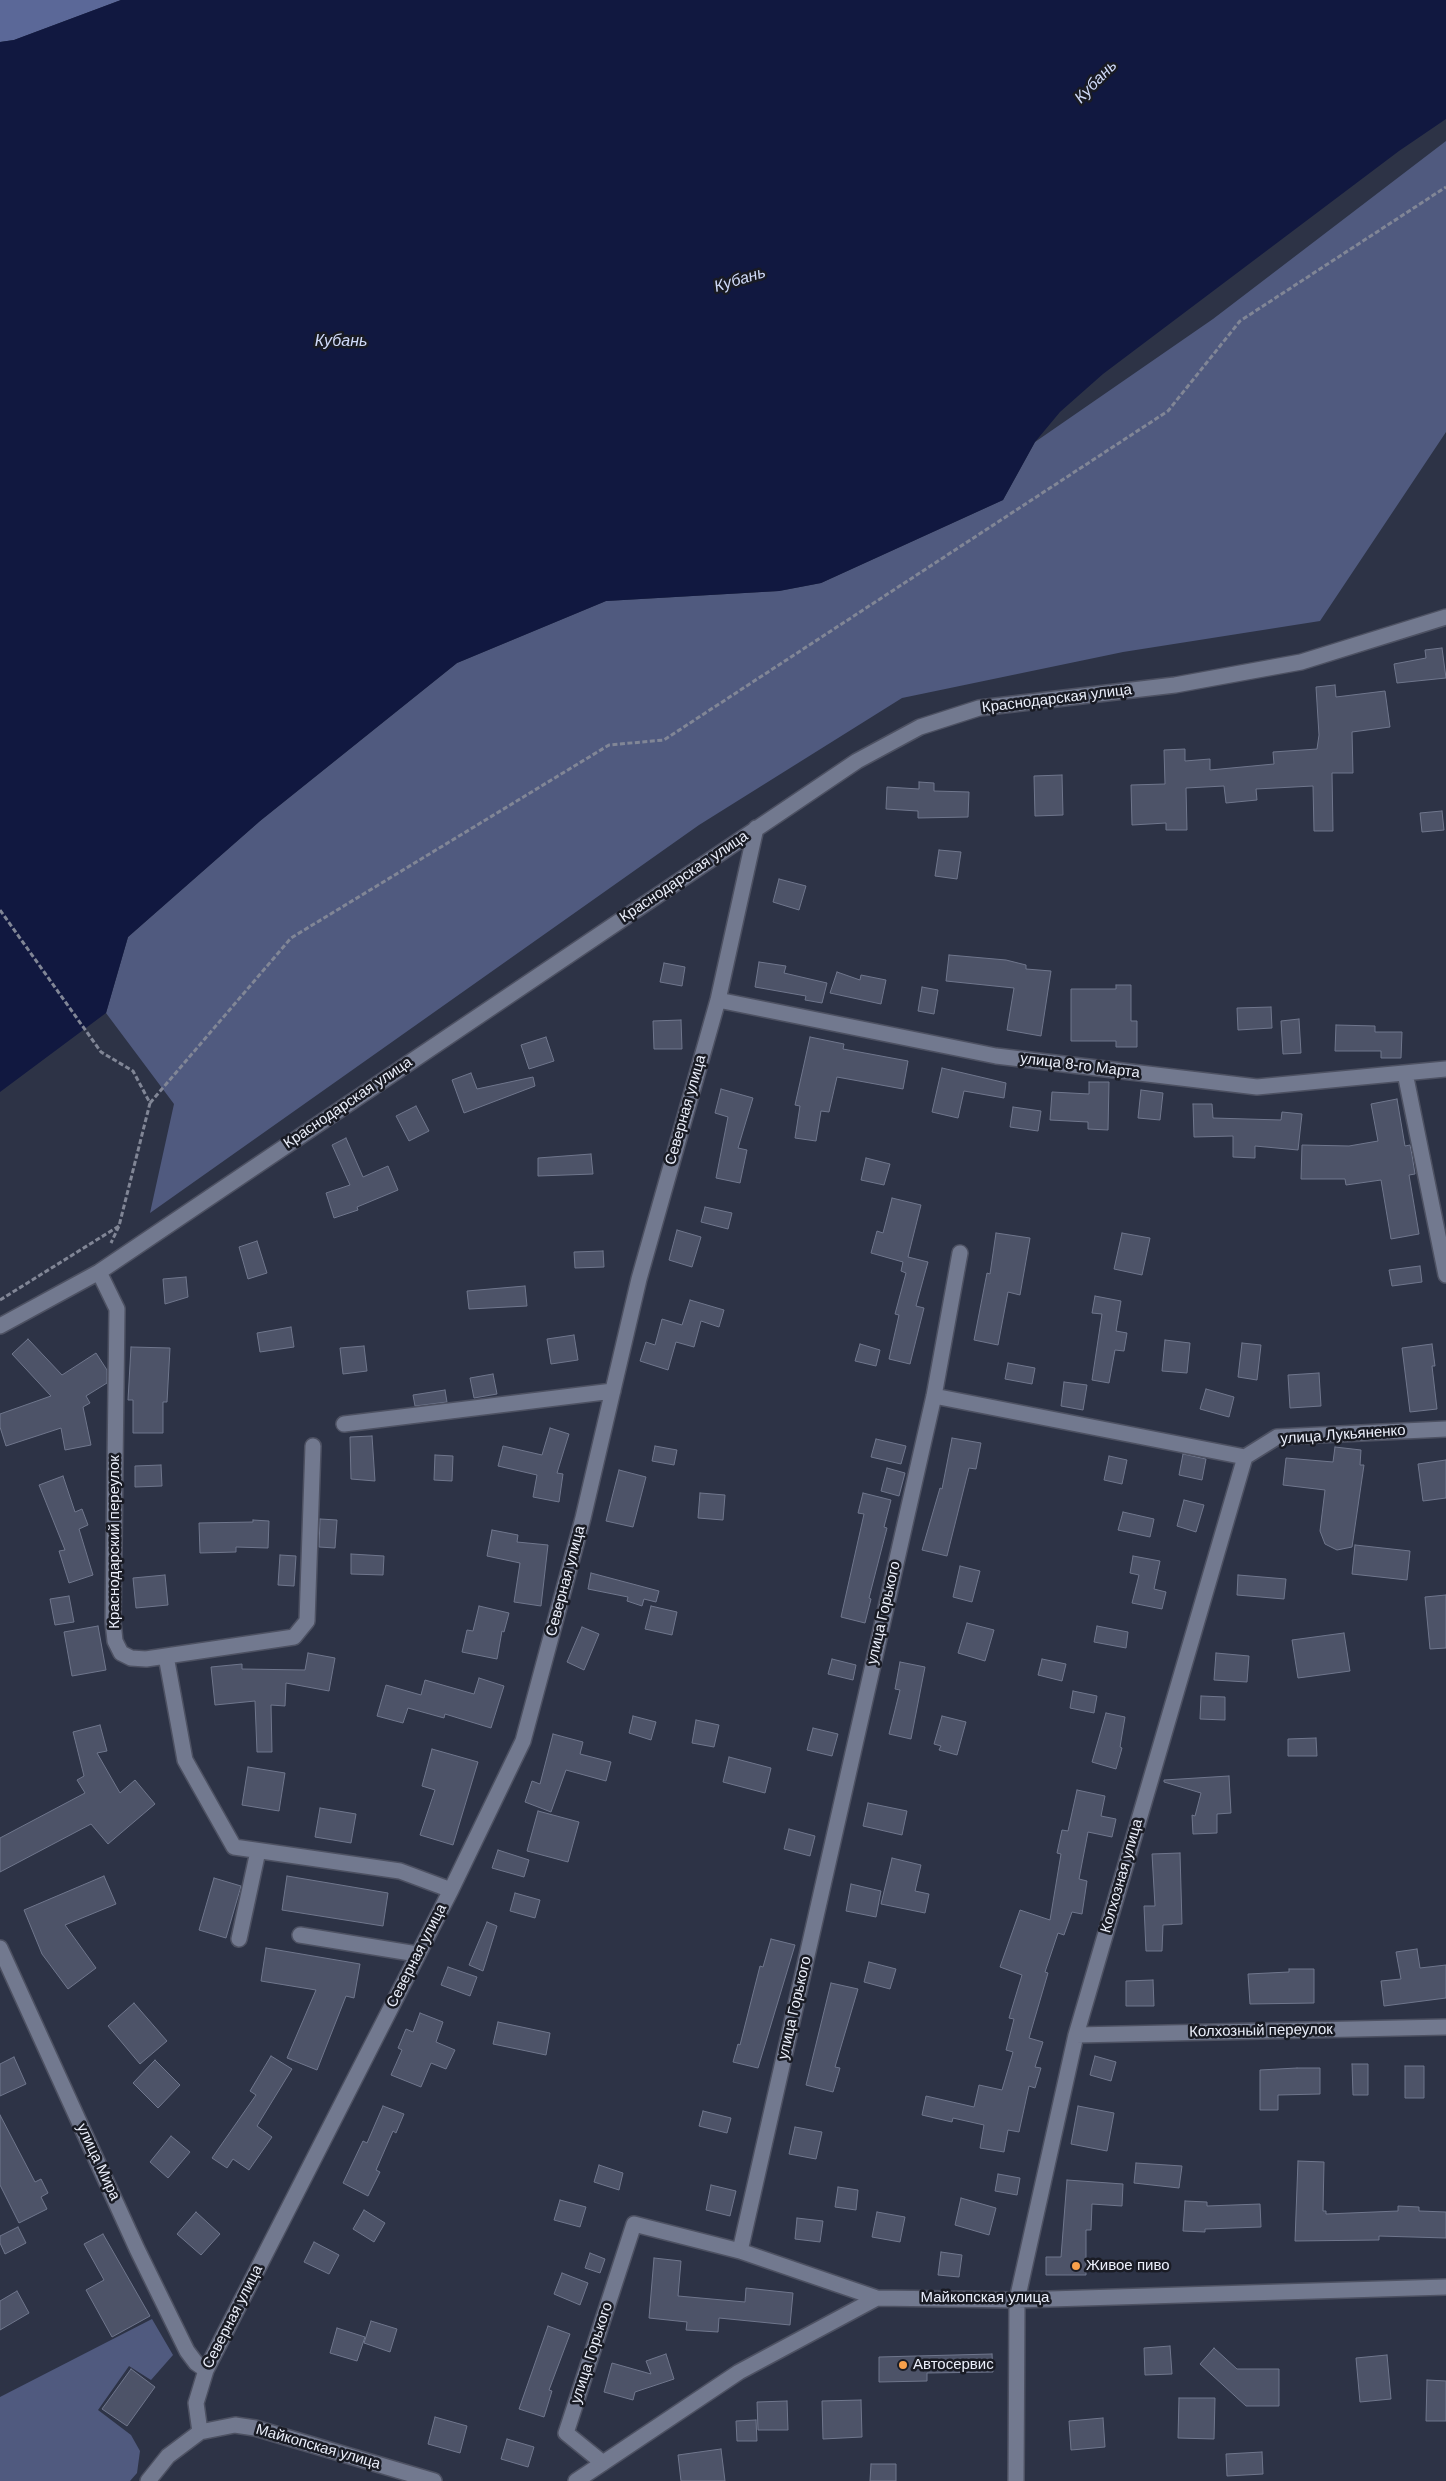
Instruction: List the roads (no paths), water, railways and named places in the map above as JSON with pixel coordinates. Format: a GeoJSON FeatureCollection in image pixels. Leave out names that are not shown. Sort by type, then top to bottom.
{"type":"FeatureCollection","features":[{"type":"Feature","properties":{"kind":"street","name":"Краснодарская улица"},"geometry":{"type":"LineString","coordinates":[[0,1326],[99,1272],[756,828],[857,761],[920,727],[979,708],[1175,686],[1301,662],[1446,617]]}},
{"type":"Feature","properties":{"kind":"street","name":"Северная улица"},"geometry":{"type":"LineString","coordinates":[[200,2432],[196,2403],[206,2370],[451,1890],[523,1741],[584,1518],[639,1279],[718,1000],[756,828]]}},
{"type":"Feature","properties":{"kind":"street","name":"улица 8-го Марта"},"geometry":{"type":"LineString","coordinates":[[718,1000],[996,1056],[1257,1087],[1446,1069]]}},
{"type":"Feature","properties":{"kind":"street"},"geometry":{"type":"LineString","coordinates":[[1405,1073],[1446,1275]]}},
{"type":"Feature","properties":{"kind":"street","name":"улица Горького"},"geometry":{"type":"LineString","coordinates":[[603,2463],[566,2434],[634,2224],[740,2251],[934,1396],[960,1253]]}},
{"type":"Feature","properties":{"kind":"street","name":"Краснодарский переулок"},"geometry":{"type":"LineString","coordinates":[[99,1272],[117,1309],[113,1622],[115,1641],[121,1653],[131,1658],[166,1656],[294,1637],[307,1621],[313,1446]]}},
{"type":"Feature","properties":{"kind":"street"},"geometry":{"type":"LineString","coordinates":[[344,1424],[613,1391]]}},
{"type":"Feature","properties":{"kind":"street"},"geometry":{"type":"LineString","coordinates":[[934,1396],[1245,1457]]}},
{"type":"Feature","properties":{"kind":"street","name":"улица Лукьяненко"},"geometry":{"type":"LineString","coordinates":[[1245,1457],[1277,1437],[1446,1429]]}},
{"type":"Feature","properties":{"kind":"street","name":"Колхозная улица"},"geometry":{"type":"LineString","coordinates":[[1016,2481],[1017,2300],[1076,2035],[1245,1457]]}},
{"type":"Feature","properties":{"kind":"street"},"geometry":{"type":"LineString","coordinates":[[166,1656],[185,1760],[234,1847],[400,1871],[451,1890]]}},
{"type":"Feature","properties":{"kind":"street"},"geometry":{"type":"LineString","coordinates":[[239,1939],[258,1851]]}},
{"type":"Feature","properties":{"kind":"street"},"geometry":{"type":"LineString","coordinates":[[300,1935],[417,1954]]}},
{"type":"Feature","properties":{"kind":"street","name":"улица Мира"},"geometry":{"type":"LineString","coordinates":[[0,1948],[141,2258],[187,2350],[196,2363],[206,2370]]}},
{"type":"Feature","properties":{"kind":"street","name":"Колхозный переулок"},"geometry":{"type":"LineString","coordinates":[[1076,2035],[1446,2027]]}},
{"type":"Feature","properties":{"kind":"street"},"geometry":{"type":"LineString","coordinates":[[740,2251],[878,2298]]}},
{"type":"Feature","properties":{"kind":"street","name":"Майкопская улица"},"geometry":{"type":"LineString","coordinates":[[576,2481],[739,2372],[878,2298],[1017,2300],[1446,2287]]}},
{"type":"Feature","properties":{"kind":"street","name":"Майкопская улица"},"geometry":{"type":"LineString","coordinates":[[200,2432],[235,2425],[255,2428],[434,2481]]}},
{"type":"Feature","properties":{"kind":"street"},"geometry":{"type":"LineString","coordinates":[[148,2481],[168,2456],[200,2432]]}},
{"type":"Feature","properties":{"kind":"water","name":"Кубань"},"geometry":{"type":"Polygon","coordinates":[[[121,0],[1446,0],[1446,119],[1399,151],[1103,374],[1060,412],[1035,442],[1003,500],[821,583],[779,591],[606,601],[457,663],[260,821],[128,937],[106,1013],[0,1092],[0,42],[14,40],[121,0]]]}},
{"type":"Feature","properties":{"kind":"place","name":"Живое пиво"},"geometry":{"type":"Point","coordinates":[1076,2266]}},
{"type":"Feature","properties":{"kind":"place","name":"Автосервис"},"geometry":{"type":"Point","coordinates":[903,2365]}}]}
